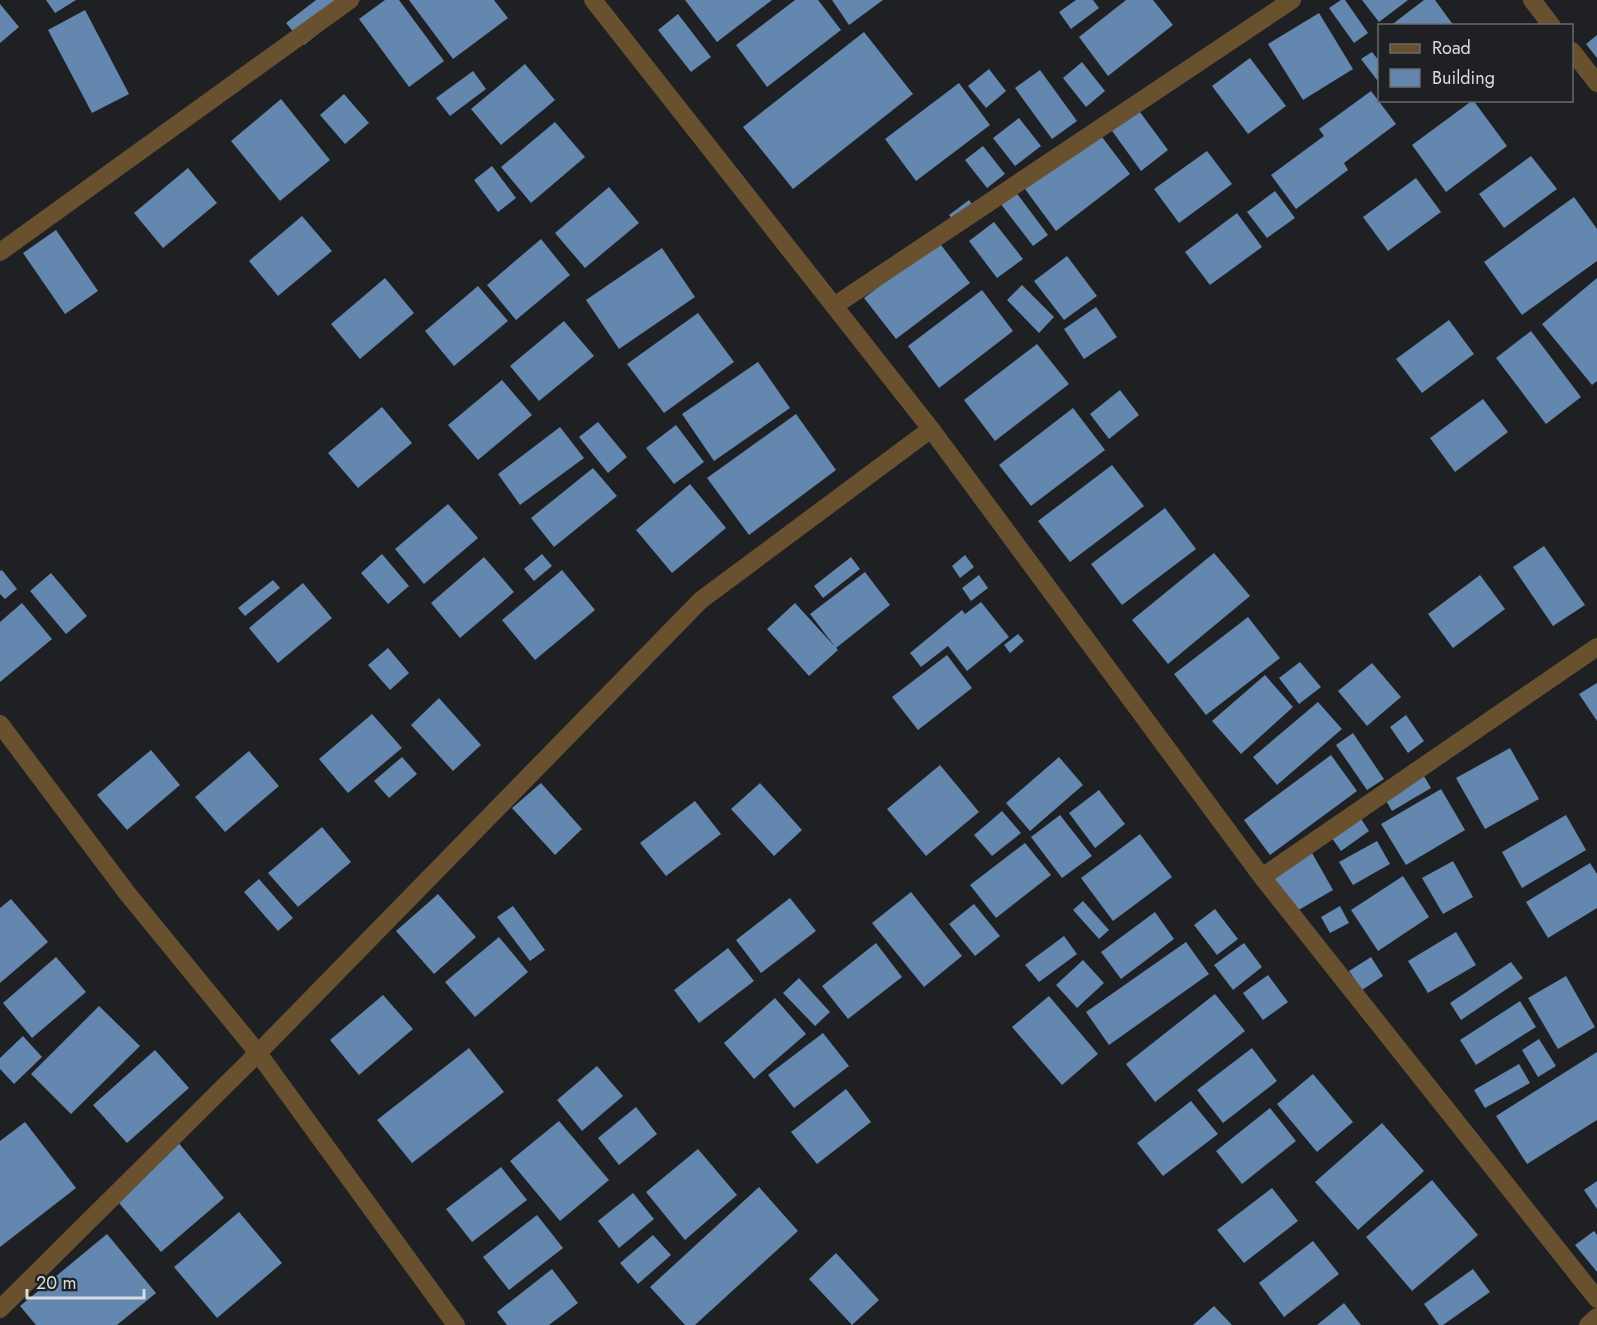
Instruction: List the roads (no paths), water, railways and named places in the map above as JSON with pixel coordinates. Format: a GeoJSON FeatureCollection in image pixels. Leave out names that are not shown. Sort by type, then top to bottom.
{"type":"FeatureCollection","features":[{"type":"Feature","properties":{"kind":"street"},"geometry":{"type":"LineString","coordinates":[[0,252],[350,0]]}},
{"type":"Feature","properties":{"kind":"street"},"geometry":{"type":"LineString","coordinates":[[593,0],[931,429],[1262,877],[1597,1299]]}},
{"type":"Feature","properties":{"kind":"street"},"geometry":{"type":"LineString","coordinates":[[834,306],[1292,0]]}},
{"type":"Feature","properties":{"kind":"street"},"geometry":{"type":"LineString","coordinates":[[1532,0],[1550,24]]}},
{"type":"Feature","properties":{"kind":"street"},"geometry":{"type":"LineString","coordinates":[[1573,52],[1597,83]]}},
{"type":"Feature","properties":{"kind":"street"},"geometry":{"type":"LineString","coordinates":[[0,1309],[258,1053],[701,600],[931,429]]}},
{"type":"Feature","properties":{"kind":"street"},"geometry":{"type":"LineString","coordinates":[[1262,877],[1597,647]]}},
{"type":"Feature","properties":{"kind":"street"},"geometry":{"type":"LineString","coordinates":[[0,724],[127,893],[258,1053],[456,1325]]}},
{"type":"Feature","properties":{"kind":"street"},"geometry":{"type":"LineString","coordinates":[[1588,1325],[1597,1317]]}}]}
